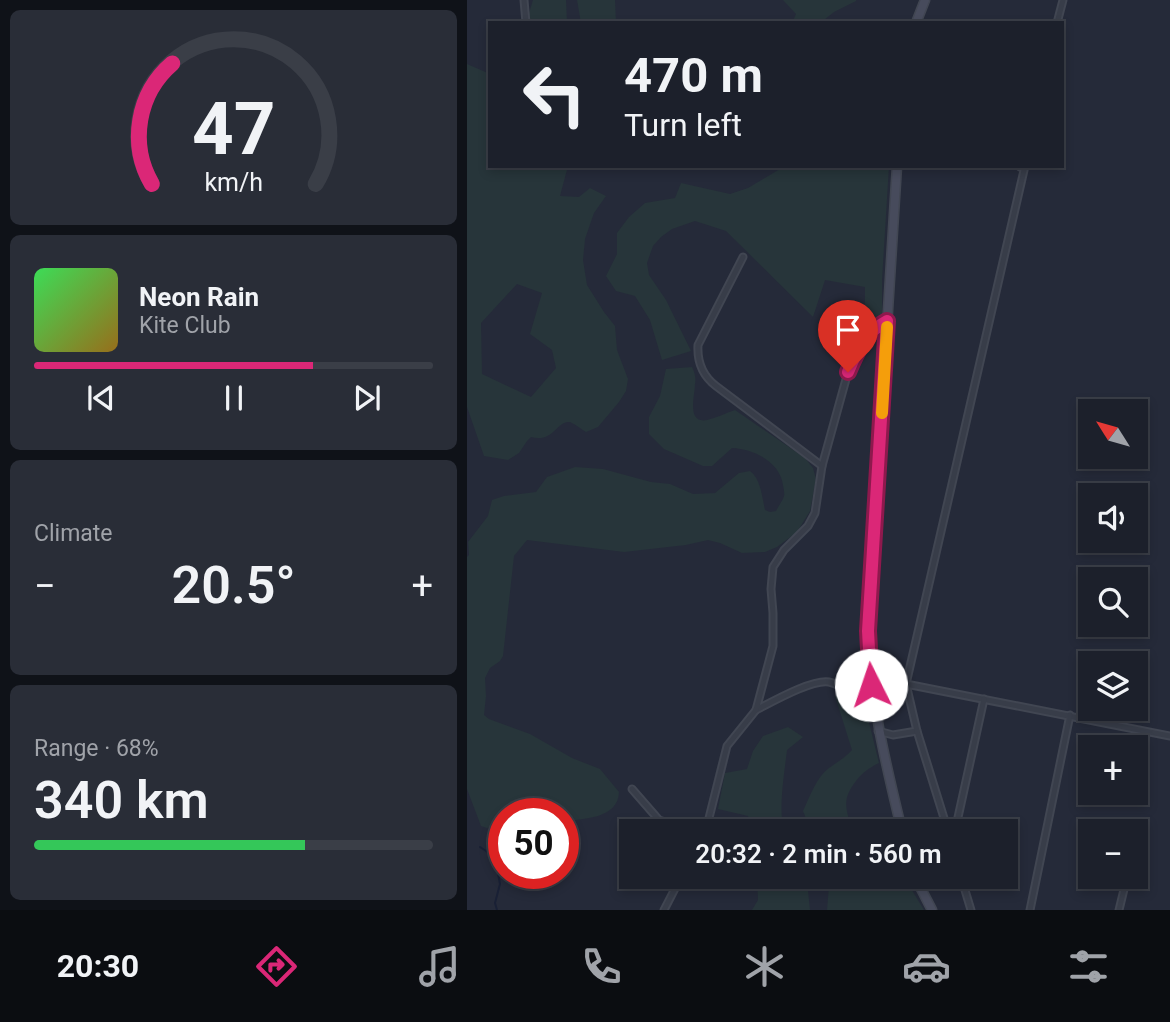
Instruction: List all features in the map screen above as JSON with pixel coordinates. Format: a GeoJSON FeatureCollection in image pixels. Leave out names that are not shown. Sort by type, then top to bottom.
{"type":"FeatureCollection","features":[{"type":"Feature","properties":{"kind":"main road"},"geometry":{"type":"LineString","coordinates":[[917,21],[925,0]]}},
{"type":"Feature","properties":{"kind":"main road"},"geometry":{"type":"LineString","coordinates":[[897,168],[868,631],[878,731],[899,819]]}},
{"type":"Feature","properties":{"kind":"main road"},"geometry":{"type":"LineString","coordinates":[[921,889],[932,910]]}},
{"type":"Feature","properties":{"kind":"street"},"geometry":{"type":"LineString","coordinates":[[524,0],[526,21]]}},
{"type":"Feature","properties":{"kind":"street"},"geometry":{"type":"LineString","coordinates":[[1058,21],[1063,0]]}},
{"type":"Feature","properties":{"kind":"street"},"geometry":{"type":"LineString","coordinates":[[944,819],[917,732],[906,684],[1022,168]]}},
{"type":"Feature","properties":{"kind":"street"},"geometry":{"type":"LineString","coordinates":[[743,257],[697,345],[703,372],[708,380],[822,466]]}},
{"type":"Feature","properties":{"kind":"street"},"geometry":{"type":"LineString","coordinates":[[709,819],[727,746],[756,710],[773,646],[773,568],[779,555],[808,526],[813,517],[822,466],[855,353],[871,332],[887,321]]}},
{"type":"Feature","properties":{"kind":"street"},"geometry":{"type":"LineString","coordinates":[[756,710],[796,691],[827,682],[874,705]]}},
{"type":"Feature","properties":{"kind":"street"},"geometry":{"type":"LineString","coordinates":[[906,684],[1170,736]]}},
{"type":"Feature","properties":{"kind":"street"},"geometry":{"type":"LineString","coordinates":[[958,819],[984,699]]}},
{"type":"Feature","properties":{"kind":"street"},"geometry":{"type":"LineString","coordinates":[[1030,910],[1070,715]]}},
{"type":"Feature","properties":{"kind":"street"},"geometry":{"type":"LineString","coordinates":[[878,731],[893,734],[917,732]]}},
{"type":"Feature","properties":{"kind":"street"},"geometry":{"type":"LineString","coordinates":[[632,789],[658,819]]}},
{"type":"Feature","properties":{"kind":"street"},"geometry":{"type":"LineString","coordinates":[[664,910],[675,889]]}},
{"type":"Feature","properties":{"kind":"street"},"geometry":{"type":"LineString","coordinates":[[965,889],[971,910]]}},
{"type":"Feature","properties":{"kind":"street"},"geometry":{"type":"LineString","coordinates":[[1119,910],[1124,889]]}},
{"type":"Feature","properties":{"kind":"shaded area"},"geometry":{"type":"Polygon","coordinates":[[[533,0],[566,0],[567,21],[527,21],[533,0]]]}},
{"type":"Feature","properties":{"kind":"shaded area"},"geometry":{"type":"Polygon","coordinates":[[[577,0],[615,0],[616,21],[581,21],[577,0]]]}},
{"type":"Feature","properties":{"kind":"shaded area"},"geometry":{"type":"Polygon","coordinates":[[[783,0],[856,0],[823,21],[793,21],[796,14],[783,0]]]}},
{"type":"Feature","properties":{"kind":"shaded area"},"geometry":{"type":"Polygon","coordinates":[[[467,64],[488,73],[488,168],[567,168],[560,196],[579,197],[590,188],[606,196],[594,213],[585,239],[583,260],[587,285],[615,326],[617,350],[628,379],[626,391],[598,427],[586,432],[566,422],[545,437],[531,437],[519,453],[508,460],[484,456],[467,407],[467,64]],[[517,284],[481,323],[482,374],[531,397],[556,368],[552,350],[530,334],[542,293],[517,284]]]}},
{"type":"Feature","properties":{"kind":"shaded area"},"geometry":{"type":"Polygon","coordinates":[[[782,168],[889,168],[882,319],[863,330],[860,329],[865,310],[865,287],[825,280],[813,317],[726,231],[695,221],[672,229],[661,237],[653,246],[647,263],[649,275],[666,300],[691,351],[662,360],[650,320],[635,296],[616,291],[606,276],[617,254],[617,233],[629,217],[645,203],[675,198],[681,183],[730,194],[748,188],[782,168]]]}},
{"type":"Feature","properties":{"kind":"shaded area"},"geometry":{"type":"Polygon","coordinates":[[[692,367],[695,378],[693,408],[696,418],[707,420],[735,410],[805,458],[813,468],[816,479],[810,511],[797,532],[777,547],[765,552],[742,553],[708,540],[624,552],[527,540],[514,556],[503,656],[490,668],[485,678],[484,715],[530,734],[572,758],[600,769],[619,792],[613,808],[606,813],[579,819],[579,798],[488,798],[488,828],[481,826],[467,789],[467,557],[468,542],[488,516],[492,500],[536,492],[547,477],[575,467],[603,469],[651,482],[670,484],[693,494],[715,493],[739,473],[750,471],[759,483],[765,510],[776,511],[783,499],[783,485],[777,470],[757,454],[732,448],[712,466],[703,466],[664,449],[649,434],[649,417],[660,396],[666,369],[692,367]]]}},
{"type":"Feature","properties":{"kind":"shaded area"},"geometry":{"type":"Polygon","coordinates":[[[835,696],[866,710],[879,763],[861,775],[851,788],[847,800],[849,819],[806,819],[803,811],[820,777],[852,750],[835,696]]]}},
{"type":"Feature","properties":{"kind":"shaded area"},"geometry":{"type":"Polygon","coordinates":[[[788,727],[803,737],[787,750],[782,819],[749,819],[748,816],[718,809],[725,773],[747,769],[753,751],[763,736],[788,727]]]}},
{"type":"Feature","properties":{"kind":"shaded area"},"geometry":{"type":"Polygon","coordinates":[[[758,889],[806,889],[810,910],[752,910],[758,900],[758,889]]]}},
{"type":"Feature","properties":{"kind":"shaded area"},"geometry":{"type":"Polygon","coordinates":[[[829,889],[912,889],[924,910],[827,910],[829,889]]]}},
{"type":"Feature","properties":{"kind":"waterway"},"geometry":{"type":"LineString","coordinates":[[480,847],[501,861],[498,873],[500,884],[495,903],[497,910]]}},
{"type":"Feature","properties":{"kind":"slow traffic"},"geometry":{"type":"LineString","coordinates":[[882,413],[887,327]]}},
{"type":"Feature","properties":{"kind":"route"},"geometry":{"type":"LineString","coordinates":[[848,372],[855,353],[865,339],[887,321],[868,631],[871,685]]}}]}
